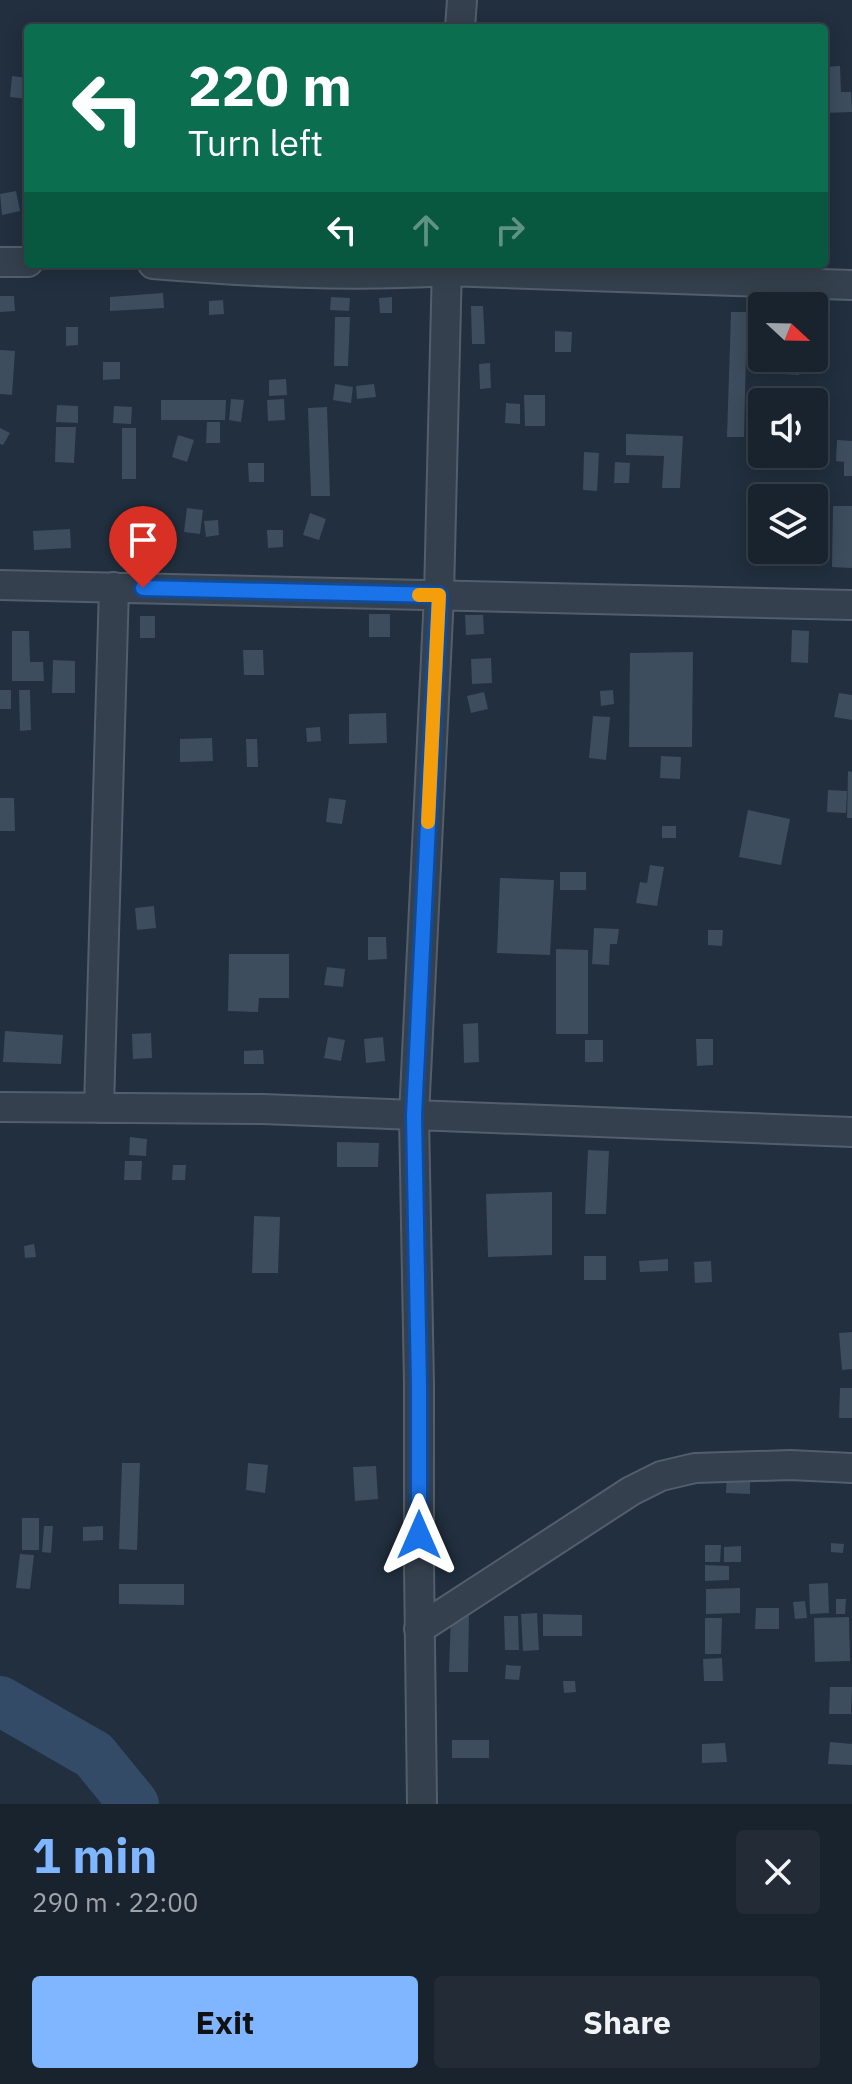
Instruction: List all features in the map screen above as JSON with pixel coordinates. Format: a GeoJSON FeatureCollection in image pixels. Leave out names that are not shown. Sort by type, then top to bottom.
{"type":"FeatureCollection","features":[{"type":"Feature","properties":{"kind":"street"},"geometry":{"type":"LineString","coordinates":[[460,24],[462,0]]}},
{"type":"Feature","properties":{"kind":"street"},"geometry":{"type":"LineString","coordinates":[[0,262],[24,262]]}},
{"type":"Feature","properties":{"kind":"street"},"geometry":{"type":"LineString","coordinates":[[199,268],[256,273],[383,275],[446,268],[852,285]]}},
{"type":"Feature","properties":{"kind":"street"},"geometry":{"type":"LineString","coordinates":[[422,1804],[414,1116],[439,595],[446,268]]}},
{"type":"Feature","properties":{"kind":"street"},"geometry":{"type":"LineString","coordinates":[[0,585],[852,605]]}},
{"type":"Feature","properties":{"kind":"street"},"geometry":{"type":"LineString","coordinates":[[99,1108],[114,587]]}},
{"type":"Feature","properties":{"kind":"street"},"geometry":{"type":"LineString","coordinates":[[0,1107],[263,1109],[852,1132]]}},
{"type":"Feature","properties":{"kind":"street"},"geometry":{"type":"LineString","coordinates":[[419,1629],[631,1491],[661,1476],[695,1468],[790,1465],[852,1468]]}},
{"type":"Feature","properties":{"kind":"building"},"geometry":{"type":"Polygon","coordinates":[[[840,66],[841,92],[851,92],[852,112],[828,113],[828,67],[840,66]]]}},
{"type":"Feature","properties":{"kind":"building"},"geometry":{"type":"Polygon","coordinates":[[[12,76],[24,78],[24,99],[10,97],[12,76]]]}},
{"type":"Feature","properties":{"kind":"building"},"geometry":{"type":"Polygon","coordinates":[[[16,191],[20,211],[2,215],[0,194],[16,191]]]}},
{"type":"Feature","properties":{"kind":"building"},"geometry":{"type":"Polygon","coordinates":[[[163,293],[164,308],[110,311],[110,297],[163,293]]]}},
{"type":"Feature","properties":{"kind":"building"},"geometry":{"type":"Polygon","coordinates":[[[0,296],[14,296],[15,311],[0,312],[0,296]]]}},
{"type":"Feature","properties":{"kind":"building"},"geometry":{"type":"Polygon","coordinates":[[[331,297],[350,298],[349,311],[330,310],[331,297]]]}},
{"type":"Feature","properties":{"kind":"building"},"geometry":{"type":"Polygon","coordinates":[[[392,297],[392,313],[380,313],[379,298],[392,297]]]}},
{"type":"Feature","properties":{"kind":"building"},"geometry":{"type":"Polygon","coordinates":[[[223,300],[224,314],[209,315],[209,301],[223,300]]]}},
{"type":"Feature","properties":{"kind":"building"},"geometry":{"type":"Polygon","coordinates":[[[471,306],[483,306],[485,344],[472,344],[471,306]]]}},
{"type":"Feature","properties":{"kind":"building"},"geometry":{"type":"Polygon","coordinates":[[[731,312],[747,312],[744,437],[727,437],[731,312]]]}},
{"type":"Feature","properties":{"kind":"building"},"geometry":{"type":"Polygon","coordinates":[[[335,317],[350,317],[348,366],[334,366],[335,317]]]}},
{"type":"Feature","properties":{"kind":"building"},"geometry":{"type":"Polygon","coordinates":[[[66,327],[78,327],[78,345],[66,346],[66,327]]]}},
{"type":"Feature","properties":{"kind":"building"},"geometry":{"type":"Polygon","coordinates":[[[555,331],[572,332],[571,352],[555,352],[555,331]]]}},
{"type":"Feature","properties":{"kind":"building"},"geometry":{"type":"Polygon","coordinates":[[[0,350],[15,351],[12,395],[0,394],[0,350]]]}},
{"type":"Feature","properties":{"kind":"building"},"geometry":{"type":"Polygon","coordinates":[[[103,362],[120,362],[120,379],[103,380],[103,362]]]}},
{"type":"Feature","properties":{"kind":"building"},"geometry":{"type":"Polygon","coordinates":[[[490,363],[491,388],[480,389],[479,364],[490,363]]]}},
{"type":"Feature","properties":{"kind":"building"},"geometry":{"type":"Polygon","coordinates":[[[286,379],[287,395],[269,396],[269,380],[286,379]]]}},
{"type":"Feature","properties":{"kind":"building"},"geometry":{"type":"Polygon","coordinates":[[[335,384],[353,387],[351,403],[333,400],[335,384]]]}},
{"type":"Feature","properties":{"kind":"building"},"geometry":{"type":"Polygon","coordinates":[[[374,384],[376,397],[357,399],[356,386],[374,384]]]}},
{"type":"Feature","properties":{"kind":"building"},"geometry":{"type":"Polygon","coordinates":[[[524,395],[545,395],[545,426],[525,426],[524,395]]]}},
{"type":"Feature","properties":{"kind":"building"},"geometry":{"type":"Polygon","coordinates":[[[231,399],[244,400],[241,422],[229,420],[231,399]]]}},
{"type":"Feature","properties":{"kind":"building"},"geometry":{"type":"Polygon","coordinates":[[[284,399],[285,420],[268,421],[267,400],[284,399]]]}},
{"type":"Feature","properties":{"kind":"building"},"geometry":{"type":"Polygon","coordinates":[[[161,400],[226,400],[225,420],[161,420],[161,400]]]}},
{"type":"Feature","properties":{"kind":"building"},"geometry":{"type":"Polygon","coordinates":[[[506,403],[520,404],[520,424],[505,423],[506,403]]]}},
{"type":"Feature","properties":{"kind":"building"},"geometry":{"type":"Polygon","coordinates":[[[57,405],[78,406],[78,423],[56,422],[57,405]]]}},
{"type":"Feature","properties":{"kind":"building"},"geometry":{"type":"Polygon","coordinates":[[[114,406],[132,407],[131,424],[113,423],[114,406]]]}},
{"type":"Feature","properties":{"kind":"building"},"geometry":{"type":"Polygon","coordinates":[[[327,407],[330,496],[311,496],[308,408],[327,407]]]}},
{"type":"Feature","properties":{"kind":"building"},"geometry":{"type":"Polygon","coordinates":[[[207,422],[220,422],[220,443],[206,443],[207,422]]]}},
{"type":"Feature","properties":{"kind":"building"},"geometry":{"type":"Polygon","coordinates":[[[56,427],[76,427],[74,463],[55,462],[56,427]]]}},
{"type":"Feature","properties":{"kind":"building"},"geometry":{"type":"Polygon","coordinates":[[[0,428],[10,433],[3,445],[0,444],[0,428]]]}},
{"type":"Feature","properties":{"kind":"building"},"geometry":{"type":"Polygon","coordinates":[[[122,428],[136,428],[136,479],[122,479],[122,428]]]}},
{"type":"Feature","properties":{"kind":"building"},"geometry":{"type":"Polygon","coordinates":[[[626,434],[683,436],[680,488],[662,488],[664,456],[626,455],[626,434]]]}},
{"type":"Feature","properties":{"kind":"building"},"geometry":{"type":"Polygon","coordinates":[[[178,435],[194,440],[187,462],[172,457],[178,435]]]}},
{"type":"Feature","properties":{"kind":"building"},"geometry":{"type":"Polygon","coordinates":[[[837,440],[852,441],[852,476],[844,476],[844,462],[836,461],[837,440]]]}},
{"type":"Feature","properties":{"kind":"building"},"geometry":{"type":"Polygon","coordinates":[[[584,452],[599,453],[597,491],[583,490],[584,452]]]}},
{"type":"Feature","properties":{"kind":"building"},"geometry":{"type":"Polygon","coordinates":[[[615,462],[630,463],[629,483],[614,483],[615,462]]]}},
{"type":"Feature","properties":{"kind":"building"},"geometry":{"type":"Polygon","coordinates":[[[248,463],[264,463],[264,482],[249,482],[248,463]]]}},
{"type":"Feature","properties":{"kind":"building"},"geometry":{"type":"Polygon","coordinates":[[[833,506],[852,506],[852,568],[832,567],[833,506]]]}},
{"type":"Feature","properties":{"kind":"building"},"geometry":{"type":"Polygon","coordinates":[[[187,508],[203,510],[200,534],[184,532],[187,508]]]}},
{"type":"Feature","properties":{"kind":"building"},"geometry":{"type":"Polygon","coordinates":[[[310,513],[326,519],[319,540],[303,535],[310,513]]]}},
{"type":"Feature","properties":{"kind":"building"},"geometry":{"type":"Polygon","coordinates":[[[218,520],[219,535],[206,537],[204,521],[218,520]]]}},
{"type":"Feature","properties":{"kind":"building"},"geometry":{"type":"Polygon","coordinates":[[[70,529],[71,548],[34,550],[33,531],[70,529]]]}},
{"type":"Feature","properties":{"kind":"building"},"geometry":{"type":"Polygon","coordinates":[[[267,530],[283,530],[283,547],[268,548],[267,530]]]}},
{"type":"Feature","properties":{"kind":"building"},"geometry":{"type":"Polygon","coordinates":[[[369,614],[390,614],[390,637],[369,637],[369,614]]]}},
{"type":"Feature","properties":{"kind":"building"},"geometry":{"type":"Polygon","coordinates":[[[465,615],[483,615],[484,634],[466,635],[465,615]]]}},
{"type":"Feature","properties":{"kind":"building"},"geometry":{"type":"Polygon","coordinates":[[[140,616],[155,616],[155,638],[140,638],[140,616]]]}},
{"type":"Feature","properties":{"kind":"building"},"geometry":{"type":"Polygon","coordinates":[[[792,630],[809,631],[808,663],[791,662],[792,630]]]}},
{"type":"Feature","properties":{"kind":"building"},"geometry":{"type":"Polygon","coordinates":[[[12,631],[29,631],[30,662],[43,662],[44,681],[12,681],[12,631]]]}},
{"type":"Feature","properties":{"kind":"building"},"geometry":{"type":"Polygon","coordinates":[[[243,650],[263,650],[264,675],[244,675],[243,650]]]}},
{"type":"Feature","properties":{"kind":"building"},"geometry":{"type":"Polygon","coordinates":[[[693,652],[692,747],[629,747],[630,653],[693,652]]]}},
{"type":"Feature","properties":{"kind":"building"},"geometry":{"type":"Polygon","coordinates":[[[491,658],[492,683],[472,684],[471,659],[491,658]]]}},
{"type":"Feature","properties":{"kind":"building"},"geometry":{"type":"Polygon","coordinates":[[[53,660],[75,661],[75,693],[52,693],[53,660]]]}},
{"type":"Feature","properties":{"kind":"building"},"geometry":{"type":"Polygon","coordinates":[[[0,690],[11,690],[11,709],[0,709],[0,690]]]}},
{"type":"Feature","properties":{"kind":"building"},"geometry":{"type":"Polygon","coordinates":[[[19,690],[30,690],[31,730],[20,731],[19,690]]]}},
{"type":"Feature","properties":{"kind":"building"},"geometry":{"type":"Polygon","coordinates":[[[613,690],[614,704],[601,706],[600,691],[613,690]]]}},
{"type":"Feature","properties":{"kind":"building"},"geometry":{"type":"Polygon","coordinates":[[[484,692],[488,709],[471,713],[467,696],[484,692]]]}},
{"type":"Feature","properties":{"kind":"building"},"geometry":{"type":"Polygon","coordinates":[[[839,693],[852,695],[852,720],[834,717],[839,693]]]}},
{"type":"Feature","properties":{"kind":"building"},"geometry":{"type":"Polygon","coordinates":[[[386,713],[387,743],[349,744],[349,714],[386,713]]]}},
{"type":"Feature","properties":{"kind":"building"},"geometry":{"type":"Polygon","coordinates":[[[593,716],[610,717],[606,760],[589,758],[593,716]]]}},
{"type":"Feature","properties":{"kind":"building"},"geometry":{"type":"Polygon","coordinates":[[[320,727],[321,741],[307,742],[306,728],[320,727]]]}},
{"type":"Feature","properties":{"kind":"building"},"geometry":{"type":"Polygon","coordinates":[[[212,738],[213,761],[180,762],[180,739],[212,738]]]}},
{"type":"Feature","properties":{"kind":"building"},"geometry":{"type":"Polygon","coordinates":[[[246,739],[257,739],[258,767],[247,767],[246,739]]]}},
{"type":"Feature","properties":{"kind":"building"},"geometry":{"type":"Polygon","coordinates":[[[661,756],[681,757],[680,779],[660,778],[661,756]]]}},
{"type":"Feature","properties":{"kind":"building"},"geometry":{"type":"Polygon","coordinates":[[[848,771],[852,772],[852,818],[847,818],[848,771]]]}},
{"type":"Feature","properties":{"kind":"building"},"geometry":{"type":"Polygon","coordinates":[[[828,790],[847,791],[846,813],[827,812],[828,790]]]}},
{"type":"Feature","properties":{"kind":"building"},"geometry":{"type":"Polygon","coordinates":[[[0,798],[14,798],[15,831],[0,831],[0,798]]]}},
{"type":"Feature","properties":{"kind":"building"},"geometry":{"type":"Polygon","coordinates":[[[329,798],[346,800],[342,824],[326,822],[329,798]]]}},
{"type":"Feature","properties":{"kind":"building"},"geometry":{"type":"Polygon","coordinates":[[[748,810],[790,819],[781,865],[739,857],[748,810]]]}},
{"type":"Feature","properties":{"kind":"building"},"geometry":{"type":"Polygon","coordinates":[[[662,826],[676,826],[676,838],[662,838],[662,826]]]}},
{"type":"Feature","properties":{"kind":"building"},"geometry":{"type":"Polygon","coordinates":[[[650,865],[664,867],[657,906],[636,903],[640,882],[647,883],[650,865]]]}},
{"type":"Feature","properties":{"kind":"building"},"geometry":{"type":"Polygon","coordinates":[[[560,872],[586,872],[586,890],[560,890],[560,872]]]}},
{"type":"Feature","properties":{"kind":"building"},"geometry":{"type":"Polygon","coordinates":[[[500,878],[554,880],[550,955],[497,953],[500,878]]]}},
{"type":"Feature","properties":{"kind":"building"},"geometry":{"type":"Polygon","coordinates":[[[154,906],[156,928],[137,930],[135,908],[154,906]]]}},
{"type":"Feature","properties":{"kind":"building"},"geometry":{"type":"Polygon","coordinates":[[[594,928],[619,929],[617,944],[610,944],[609,965],[592,964],[594,928]]]}},
{"type":"Feature","properties":{"kind":"building"},"geometry":{"type":"Polygon","coordinates":[[[708,930],[723,930],[722,946],[708,945],[708,930]]]}},
{"type":"Feature","properties":{"kind":"building"},"geometry":{"type":"Polygon","coordinates":[[[368,937],[386,937],[387,959],[368,960],[368,937]]]}},
{"type":"Feature","properties":{"kind":"building"},"geometry":{"type":"Polygon","coordinates":[[[556,949],[588,950],[588,1034],[556,1034],[556,949]]]}},
{"type":"Feature","properties":{"kind":"building"},"geometry":{"type":"Polygon","coordinates":[[[229,954],[289,954],[289,998],[259,998],[258,1012],[228,1011],[229,954]]]}},
{"type":"Feature","properties":{"kind":"building"},"geometry":{"type":"Polygon","coordinates":[[[327,967],[345,969],[343,987],[324,985],[327,967]]]}},
{"type":"Feature","properties":{"kind":"building"},"geometry":{"type":"Polygon","coordinates":[[[478,1023],[479,1062],[464,1063],[463,1024],[478,1023]]]}},
{"type":"Feature","properties":{"kind":"building"},"geometry":{"type":"Polygon","coordinates":[[[5,1031],[63,1035],[61,1064],[3,1062],[5,1031]]]}},
{"type":"Feature","properties":{"kind":"building"},"geometry":{"type":"Polygon","coordinates":[[[151,1033],[152,1058],[133,1059],[132,1034],[151,1033]]]}},
{"type":"Feature","properties":{"kind":"building"},"geometry":{"type":"Polygon","coordinates":[[[328,1037],[345,1040],[341,1061],[324,1058],[328,1037]]]}},
{"type":"Feature","properties":{"kind":"building"},"geometry":{"type":"Polygon","coordinates":[[[383,1037],[385,1061],[366,1063],[364,1039],[383,1037]]]}},
{"type":"Feature","properties":{"kind":"building"},"geometry":{"type":"Polygon","coordinates":[[[696,1039],[713,1039],[713,1065],[697,1066],[696,1039]]]}},
{"type":"Feature","properties":{"kind":"building"},"geometry":{"type":"Polygon","coordinates":[[[585,1040],[603,1040],[603,1062],[585,1062],[585,1040]]]}},
{"type":"Feature","properties":{"kind":"building"},"geometry":{"type":"Polygon","coordinates":[[[263,1050],[264,1064],[244,1064],[244,1051],[263,1050]]]}},
{"type":"Feature","properties":{"kind":"building"},"geometry":{"type":"Polygon","coordinates":[[[130,1137],[147,1139],[146,1156],[129,1155],[130,1137]]]}},
{"type":"Feature","properties":{"kind":"building"},"geometry":{"type":"Polygon","coordinates":[[[337,1142],[379,1143],[378,1167],[337,1167],[337,1142]]]}},
{"type":"Feature","properties":{"kind":"building"},"geometry":{"type":"Polygon","coordinates":[[[588,1150],[609,1151],[606,1214],[585,1214],[588,1150]]]}},
{"type":"Feature","properties":{"kind":"building"},"geometry":{"type":"Polygon","coordinates":[[[125,1161],[142,1161],[141,1180],[124,1180],[125,1161]]]}},
{"type":"Feature","properties":{"kind":"building"},"geometry":{"type":"Polygon","coordinates":[[[173,1165],[186,1165],[185,1180],[172,1180],[173,1165]]]}},
{"type":"Feature","properties":{"kind":"building"},"geometry":{"type":"Polygon","coordinates":[[[552,1192],[552,1255],[488,1257],[486,1194],[552,1192]]]}},
{"type":"Feature","properties":{"kind":"building"},"geometry":{"type":"Polygon","coordinates":[[[254,1216],[280,1217],[278,1273],[252,1273],[254,1216]]]}},
{"type":"Feature","properties":{"kind":"building"},"geometry":{"type":"Polygon","coordinates":[[[34,1244],[36,1257],[25,1258],[24,1246],[34,1244]]]}},
{"type":"Feature","properties":{"kind":"building"},"geometry":{"type":"Polygon","coordinates":[[[584,1256],[606,1256],[606,1280],[584,1280],[584,1256]]]}},
{"type":"Feature","properties":{"kind":"building"},"geometry":{"type":"Polygon","coordinates":[[[668,1259],[668,1271],[640,1272],[639,1261],[668,1259]]]}},
{"type":"Feature","properties":{"kind":"building"},"geometry":{"type":"Polygon","coordinates":[[[711,1261],[712,1282],[695,1283],[694,1262],[711,1261]]]}},
{"type":"Feature","properties":{"kind":"building"},"geometry":{"type":"Polygon","coordinates":[[[852,1332],[852,1369],[842,1370],[839,1333],[852,1332]]]}},
{"type":"Feature","properties":{"kind":"building"},"geometry":{"type":"Polygon","coordinates":[[[840,1388],[852,1388],[852,1418],[839,1418],[840,1388]]]}},
{"type":"Feature","properties":{"kind":"building"},"geometry":{"type":"Polygon","coordinates":[[[122,1463],[140,1463],[137,1550],[119,1549],[122,1463]]]}},
{"type":"Feature","properties":{"kind":"building"},"geometry":{"type":"Polygon","coordinates":[[[248,1463],[268,1465],[265,1493],[246,1490],[248,1463]]]}},
{"type":"Feature","properties":{"kind":"building"},"geometry":{"type":"Polygon","coordinates":[[[376,1466],[378,1499],[355,1501],[353,1467],[376,1466]]]}},
{"type":"Feature","properties":{"kind":"building"},"geometry":{"type":"Polygon","coordinates":[[[727,1472],[750,1472],[750,1494],[726,1493],[727,1472]]]}},
{"type":"Feature","properties":{"kind":"building"},"geometry":{"type":"Polygon","coordinates":[[[22,1518],[39,1518],[39,1550],[22,1550],[22,1518]]]}},
{"type":"Feature","properties":{"kind":"building"},"geometry":{"type":"Polygon","coordinates":[[[44,1526],[53,1526],[51,1553],[42,1552],[44,1526]]]}},
{"type":"Feature","properties":{"kind":"building"},"geometry":{"type":"Polygon","coordinates":[[[103,1526],[103,1540],[83,1541],[83,1527],[103,1526]]]}},
{"type":"Feature","properties":{"kind":"building"},"geometry":{"type":"Polygon","coordinates":[[[831,1543],[844,1544],[843,1553],[831,1552],[831,1543]]]}},
{"type":"Feature","properties":{"kind":"building"},"geometry":{"type":"Polygon","coordinates":[[[705,1545],[721,1545],[720,1562],[705,1562],[705,1545]]]}},
{"type":"Feature","properties":{"kind":"building"},"geometry":{"type":"Polygon","coordinates":[[[741,1546],[741,1562],[724,1562],[724,1547],[741,1546]]]}},
{"type":"Feature","properties":{"kind":"building"},"geometry":{"type":"Polygon","coordinates":[[[20,1554],[34,1555],[30,1589],[16,1588],[20,1554]]]}},
{"type":"Feature","properties":{"kind":"building"},"geometry":{"type":"Polygon","coordinates":[[[705,1565],[729,1566],[729,1580],[705,1581],[705,1565]]]}},
{"type":"Feature","properties":{"kind":"building"},"geometry":{"type":"Polygon","coordinates":[[[828,1583],[829,1613],[810,1614],[809,1584],[828,1583]]]}},
{"type":"Feature","properties":{"kind":"building"},"geometry":{"type":"Polygon","coordinates":[[[119,1584],[184,1584],[184,1605],[119,1604],[119,1584]]]}},
{"type":"Feature","properties":{"kind":"building"},"geometry":{"type":"Polygon","coordinates":[[[740,1588],[740,1613],[706,1614],[706,1589],[740,1588]]]}},
{"type":"Feature","properties":{"kind":"building"},"geometry":{"type":"Polygon","coordinates":[[[836,1599],[846,1599],[845,1614],[836,1614],[836,1599]]]}},
{"type":"Feature","properties":{"kind":"building"},"geometry":{"type":"Polygon","coordinates":[[[805,1601],[807,1618],[795,1619],[793,1602],[805,1601]]]}},
{"type":"Feature","properties":{"kind":"building"},"geometry":{"type":"Polygon","coordinates":[[[756,1608],[779,1608],[779,1629],[755,1629],[756,1608]]]}},
{"type":"Feature","properties":{"kind":"building"},"geometry":{"type":"Polygon","coordinates":[[[451,1613],[469,1614],[468,1672],[449,1672],[451,1613]]]}},
{"type":"Feature","properties":{"kind":"building"},"geometry":{"type":"Polygon","coordinates":[[[537,1613],[539,1650],[523,1651],[521,1614],[537,1613]]]}},
{"type":"Feature","properties":{"kind":"building"},"geometry":{"type":"Polygon","coordinates":[[[543,1614],[582,1615],[582,1636],[543,1636],[543,1614]]]}},
{"type":"Feature","properties":{"kind":"building"},"geometry":{"type":"Polygon","coordinates":[[[504,1616],[518,1616],[519,1650],[505,1650],[504,1616]]]}},
{"type":"Feature","properties":{"kind":"building"},"geometry":{"type":"Polygon","coordinates":[[[849,1617],[850,1661],[815,1662],[814,1618],[849,1617]]]}},
{"type":"Feature","properties":{"kind":"building"},"geometry":{"type":"Polygon","coordinates":[[[705,1618],[722,1618],[721,1654],[705,1654],[705,1618]]]}},
{"type":"Feature","properties":{"kind":"building"},"geometry":{"type":"Polygon","coordinates":[[[722,1658],[723,1681],[704,1681],[703,1659],[722,1658]]]}},
{"type":"Feature","properties":{"kind":"building"},"geometry":{"type":"Polygon","coordinates":[[[506,1665],[521,1666],[519,1680],[505,1679],[506,1665]]]}},
{"type":"Feature","properties":{"kind":"building"},"geometry":{"type":"Polygon","coordinates":[[[563,1681],[575,1681],[576,1692],[564,1693],[563,1681]]]}},
{"type":"Feature","properties":{"kind":"building"},"geometry":{"type":"Polygon","coordinates":[[[830,1687],[852,1687],[851,1714],[829,1714],[830,1687]]]}},
{"type":"Feature","properties":{"kind":"building"},"geometry":{"type":"Polygon","coordinates":[[[452,1740],[489,1740],[489,1758],[452,1758],[452,1740]]]}},
{"type":"Feature","properties":{"kind":"building"},"geometry":{"type":"Polygon","coordinates":[[[830,1742],[852,1744],[852,1765],[828,1764],[830,1742]]]}},
{"type":"Feature","properties":{"kind":"building"},"geometry":{"type":"Polygon","coordinates":[[[725,1743],[727,1762],[702,1763],[702,1744],[725,1743]]]}},
{"type":"Feature","properties":{"kind":"waterway"},"geometry":{"type":"LineString","coordinates":[[0,1701],[94,1755],[134,1804]]}},
{"type":"Feature","properties":{"kind":"slow traffic"},"geometry":{"type":"LineString","coordinates":[[419,595],[439,595],[428,822]]}},
{"type":"Feature","properties":{"kind":"route"},"geometry":{"type":"LineString","coordinates":[[143,588],[439,595],[414,1116],[419,1535]]}}]}
